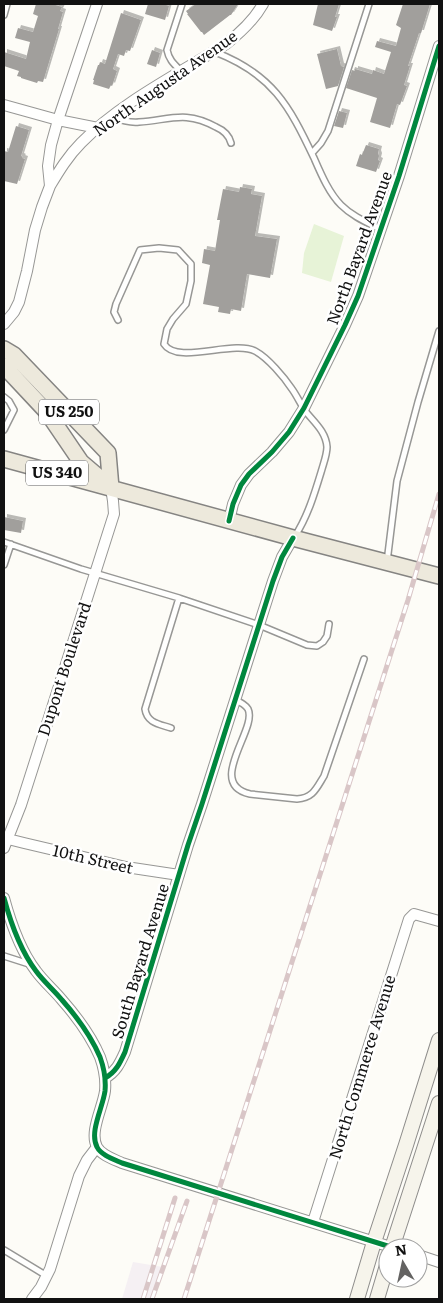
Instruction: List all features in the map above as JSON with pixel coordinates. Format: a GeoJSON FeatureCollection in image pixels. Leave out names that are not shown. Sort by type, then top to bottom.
{"type":"FeatureCollection","features":[{"type":"Feature","properties":{"kind":"main road","name":"US 250"},"geometry":{"type":"LineString","coordinates":[[4,348],[14,355],[108,453],[111,488]]}},
{"type":"Feature","properties":{"kind":"main road","name":"US 250"},"geometry":{"type":"LineString","coordinates":[[4,366],[47,412],[81,462],[111,488],[439,576]]}},
{"type":"Feature","properties":{"kind":"main road","name":"US 340"},"geometry":{"type":"LineString","coordinates":[[4,459],[111,488]]}},
{"type":"Feature","properties":{"kind":"main road"},"geometry":{"type":"LineString","coordinates":[[357,1299],[439,1040]]}},
{"type":"Feature","properties":{"kind":"main road"},"geometry":{"type":"LineString","coordinates":[[396,1238],[439,1102]]}},
{"type":"Feature","properties":{"kind":"street"},"geometry":{"type":"LineString","coordinates":[[50,186],[48,166],[51,146],[97,4]]}},
{"type":"Feature","properties":{"kind":"street","name":"North Augusta Avenue"},"geometry":{"type":"LineString","coordinates":[[4,324],[14,312],[18,302],[27,271],[34,230],[50,186],[63,164],[80,144],[111,117],[238,35],[263,4]]}},
{"type":"Feature","properties":{"kind":"street","name":"North Bayard Avenue"},"geometry":{"type":"LineString","coordinates":[[229,521],[241,485],[289,432],[304,408],[358,296],[402,166],[439,46]]}},
{"type":"Feature","properties":{"kind":"street"},"geometry":{"type":"LineString","coordinates":[[4,105],[58,120],[98,128]]}},
{"type":"Feature","properties":{"kind":"street","name":"Dupont Boulevard"},"geometry":{"type":"LineString","coordinates":[[6,843],[23,798],[114,514],[111,488]]}},
{"type":"Feature","properties":{"kind":"street","name":"South Bayard Avenue"},"geometry":{"type":"LineString","coordinates":[[105,1078],[118,1066],[125,1052],[259,625],[282,557],[293,538]]}},
{"type":"Feature","properties":{"kind":"street","name":"10th Street"},"geometry":{"type":"LineString","coordinates":[[6,843],[24,844],[126,867],[179,875]]}},
{"type":"Feature","properties":{"kind":"street"},"geometry":{"type":"LineString","coordinates":[[4,898],[16,935],[32,965],[80,1022],[101,1058],[105,1090],[94,1133],[94,1141],[101,1152],[122,1163],[378,1243]]}},
{"type":"Feature","properties":{"kind":"street","name":"North Commerce Avenue"},"geometry":{"type":"LineString","coordinates":[[313,1222],[409,919],[414,914],[439,921]]}},
{"type":"Feature","properties":{"kind":"street"},"geometry":{"type":"LineString","coordinates":[[32,1299],[47,1276],[79,1176],[87,1160],[97,1147]]}},
{"type":"Feature","properties":{"kind":"lane"},"geometry":{"type":"LineString","coordinates":[[4,15],[7,4]]}},
{"type":"Feature","properties":{"kind":"lane"},"geometry":{"type":"LineString","coordinates":[[182,4],[167,50],[171,63],[182,71]]}},
{"type":"Feature","properties":{"kind":"lane"},"geometry":{"type":"LineString","coordinates":[[312,153],[328,131],[369,4]]}},
{"type":"Feature","properties":{"kind":"lane"},"geometry":{"type":"LineString","coordinates":[[214,51],[245,66],[271,86],[292,115],[322,175],[340,204],[349,212],[380,229]]}},
{"type":"Feature","properties":{"kind":"lane"},"geometry":{"type":"LineString","coordinates":[[111,117],[131,122],[183,116],[196,118],[221,129],[229,137],[231,143]]}},
{"type":"Feature","properties":{"kind":"lane"},"geometry":{"type":"LineString","coordinates":[[118,320],[114,312],[116,304],[140,250],[159,248],[178,250],[191,264],[191,281],[186,304],[167,329],[164,344],[167,349],[172,352],[197,353],[238,347],[255,351],[280,374],[293,390],[325,436],[327,451],[302,524],[293,538]]}},
{"type":"Feature","properties":{"kind":"lane"},"geometry":{"type":"LineString","coordinates":[[387,562],[397,480],[439,331]]}},
{"type":"Feature","properties":{"kind":"lane"},"geometry":{"type":"LineString","coordinates":[[4,397],[14,410],[4,430]]}},
{"type":"Feature","properties":{"kind":"lane"},"geometry":{"type":"LineString","coordinates":[[4,542],[81,569],[179,598],[259,625],[307,645],[316,646],[325,640],[329,624]]}},
{"type":"Feature","properties":{"kind":"lane"},"geometry":{"type":"LineString","coordinates":[[4,565],[11,544]]}},
{"type":"Feature","properties":{"kind":"lane"},"geometry":{"type":"LineString","coordinates":[[170,728],[148,719],[145,709],[179,598]]}},
{"type":"Feature","properties":{"kind":"lane"},"geometry":{"type":"LineString","coordinates":[[235,700],[244,705],[248,709],[249,714],[233,764],[231,776],[236,786],[243,792],[250,794],[296,799],[304,798],[314,792],[324,776],[364,659]]}},
{"type":"Feature","properties":{"kind":"lane"},"geometry":{"type":"LineString","coordinates":[[4,956],[32,965]]}},
{"type":"Feature","properties":{"kind":"lane"},"geometry":{"type":"LineString","coordinates":[[4,1250],[47,1276]]}},
{"type":"Feature","properties":{"kind":"shaded area"},"geometry":{"type":"Polygon","coordinates":[[[133,1262],[163,1267],[153,1299],[122,1299],[133,1262]]]}},
{"type":"Feature","properties":{"kind":"green space"},"geometry":{"type":"Polygon","coordinates":[[[314,224],[344,236],[331,282],[302,273],[304,253],[314,224]]]}},
{"type":"Feature","properties":{"kind":"building"},"geometry":{"type":"Polygon","coordinates":[[[36,4],[52,4],[62,7],[60,11],[63,12],[43,82],[38,81],[37,83],[17,76],[19,71],[4,66],[4,52],[26,59],[30,42],[15,38],[18,28],[33,32],[38,16],[33,14],[36,4]]]}},
{"type":"Feature","properties":{"kind":"building"},"geometry":{"type":"Polygon","coordinates":[[[148,4],[169,6],[165,20],[145,14],[148,4]]]}},
{"type":"Feature","properties":{"kind":"building"},"geometry":{"type":"Polygon","coordinates":[[[196,4],[238,4],[231,15],[204,35],[186,11],[196,4]]]}},
{"type":"Feature","properties":{"kind":"building"},"geometry":{"type":"Polygon","coordinates":[[[318,4],[339,4],[332,31],[313,25],[318,4]]]}},
{"type":"Feature","properties":{"kind":"building"},"geometry":{"type":"Polygon","coordinates":[[[403,4],[430,4],[408,66],[410,66],[404,85],[407,86],[400,105],[397,104],[390,128],[370,122],[377,98],[346,88],[352,70],[355,71],[355,69],[372,74],[373,70],[384,74],[391,52],[375,47],[377,41],[396,46],[401,28],[396,25],[403,4]]]}},
{"type":"Feature","properties":{"kind":"building"},"geometry":{"type":"Polygon","coordinates":[[[121,13],[141,20],[130,51],[126,50],[124,56],[118,54],[113,69],[117,71],[112,86],[109,89],[93,84],[93,80],[100,62],[105,64],[121,13]]]}},
{"type":"Feature","properties":{"kind":"building"},"geometry":{"type":"Polygon","coordinates":[[[337,49],[341,66],[344,67],[338,86],[326,89],[317,54],[337,49]]]}},
{"type":"Feature","properties":{"kind":"building"},"geometry":{"type":"Polygon","coordinates":[[[152,50],[160,53],[156,67],[147,64],[152,50]]]}},
{"type":"Feature","properties":{"kind":"building"},"geometry":{"type":"Polygon","coordinates":[[[339,111],[347,113],[343,128],[334,126],[339,111]]]}},
{"type":"Feature","properties":{"kind":"building"},"geometry":{"type":"Polygon","coordinates":[[[16,126],[29,130],[21,156],[25,159],[17,184],[4,181],[4,151],[8,152],[16,126]]]}},
{"type":"Feature","properties":{"kind":"building"},"geometry":{"type":"Polygon","coordinates":[[[366,145],[379,149],[378,160],[380,161],[376,172],[356,166],[360,154],[362,155],[366,145]]]}},
{"type":"Feature","properties":{"kind":"building"},"geometry":{"type":"Polygon","coordinates":[[[240,187],[252,189],[251,194],[262,196],[255,236],[277,239],[270,278],[247,274],[241,311],[231,309],[230,314],[218,312],[219,307],[203,304],[210,265],[202,263],[204,249],[215,251],[220,220],[217,220],[223,189],[239,192],[240,187]]]}},
{"type":"Feature","properties":{"kind":"building"},"geometry":{"type":"Polygon","coordinates":[[[4,517],[23,521],[21,533],[4,530],[4,517]]]}},
{"type":"Feature","properties":{"kind":"railway"},"geometry":{"type":"LineString","coordinates":[[184,1299],[408,600],[439,494]]}},
{"type":"Feature","properties":{"kind":"railway"},"geometry":{"type":"LineString","coordinates":[[143,1299],[175,1198]]}},
{"type":"Feature","properties":{"kind":"railway"},"geometry":{"type":"LineString","coordinates":[[152,1299],[187,1201]]}},
{"type":"Feature","properties":{"kind":"cycle path"},"geometry":{"type":"LineString","coordinates":[[229,521],[233,504],[241,485],[289,432],[304,408],[358,296],[399,176],[439,46]]}},
{"type":"Feature","properties":{"kind":"cycle path"},"geometry":{"type":"LineString","coordinates":[[105,1078],[115,1070],[125,1052],[188,845],[273,581],[282,557],[293,538]]}},
{"type":"Feature","properties":{"kind":"cycle path"},"geometry":{"type":"LineString","coordinates":[[4,898],[17,936],[30,963],[78,1020],[100,1057],[103,1065],[105,1091],[95,1127],[95,1141],[101,1152],[122,1163],[378,1243]]}}]}
